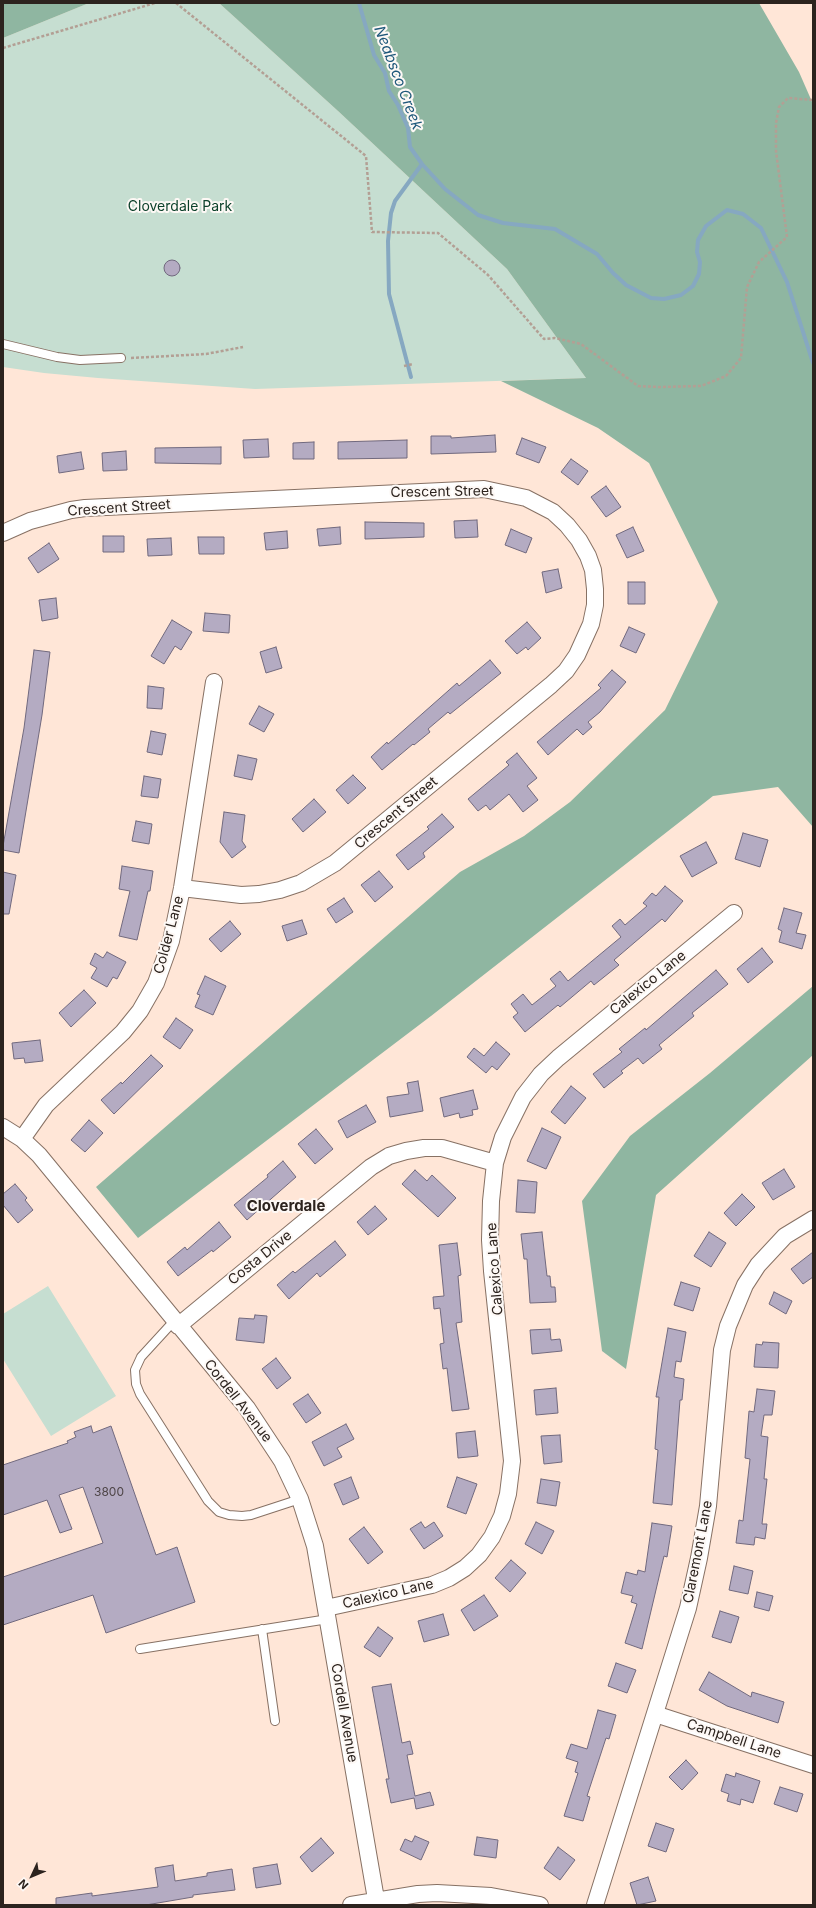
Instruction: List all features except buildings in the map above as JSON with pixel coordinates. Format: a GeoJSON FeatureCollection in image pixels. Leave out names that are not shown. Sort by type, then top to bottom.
{"type":"FeatureCollection","features":[{"type":"Feature","properties":{"kind":"street","name":"Crescent Street"},"geometry":{"type":"LineString","coordinates":[[3,533],[30,521],[57,513],[85,508],[484,489],[514,494],[541,504],[567,524],[579,540],[588,556],[593,570],[595,590],[591,624],[586,638],[577,655],[566,671],[335,863],[301,884],[259,894],[241,894],[182,888]]}},
{"type":"Feature","properties":{"kind":"street","name":"Colder Lane"},"geometry":{"type":"LineString","coordinates":[[22,1139],[46,1105],[119,1037],[140,1011],[164,966],[182,888],[214,682]]}},
{"type":"Feature","properties":{"kind":"street","name":"Calexico Lane"},"geometry":{"type":"LineString","coordinates":[[327,1614],[432,1585],[449,1578],[465,1568],[479,1555],[492,1536],[502,1516],[512,1478],[512,1461],[491,1256],[491,1201],[496,1163],[503,1137],[513,1114],[523,1097],[541,1074],[558,1058],[734,913]]}},
{"type":"Feature","properties":{"kind":"street","name":"Cordell Avenue"},"geometry":{"type":"LineString","coordinates":[[3,1127],[22,1139],[39,1155],[176,1324],[247,1408],[282,1461],[300,1499],[315,1546],[377,1903]]}},
{"type":"Feature","properties":{"kind":"street","name":"Costa Drive"},"geometry":{"type":"LineString","coordinates":[[176,1324],[365,1172],[389,1156],[418,1148],[442,1148],[496,1163]]}},
{"type":"Feature","properties":{"kind":"street","name":"Claremont Lane"},"geometry":{"type":"LineString","coordinates":[[595,1905],[688,1608],[700,1558],[708,1506],[722,1350],[728,1326],[745,1285],[758,1265],[785,1236],[813,1219]]}},
{"type":"Feature","properties":{"kind":"street","name":"Campbell Lane"},"geometry":{"type":"LineString","coordinates":[[655,1714],[813,1765]]}},
{"type":"Feature","properties":{"kind":"street"},"geometry":{"type":"LineString","coordinates":[[351,1905],[377,1903],[418,1894],[459,1893],[516,1899],[540,1905]]}},
{"type":"Feature","properties":{"kind":"lane"},"geometry":{"type":"LineString","coordinates":[[3,344],[57,357],[80,360],[121,358]]}},
{"type":"Feature","properties":{"kind":"lane"},"geometry":{"type":"LineString","coordinates":[[176,1324],[141,1357],[135,1370],[136,1384],[140,1394],[208,1501],[219,1512],[229,1516],[251,1516],[300,1499]]}},
{"type":"Feature","properties":{"kind":"lane"},"geometry":{"type":"LineString","coordinates":[[140,1649],[262,1630],[327,1614]]}},
{"type":"Feature","properties":{"kind":"lane"},"geometry":{"type":"LineString","coordinates":[[262,1630],[276,1721]]}},
{"type":"Feature","properties":{"kind":"path"},"geometry":{"type":"LineString","coordinates":[[3,48],[156,3]]}},
{"type":"Feature","properties":{"kind":"path"},"geometry":{"type":"LineString","coordinates":[[176,3],[366,156],[372,232],[438,233],[488,275],[544,339],[555,338],[581,344],[638,386],[659,388],[701,386],[726,376],[741,358],[747,287],[759,262],[787,237],[776,151],[776,123],[779,107],[788,98],[813,100]]}},
{"type":"Feature","properties":{"kind":"path"},"geometry":{"type":"LineString","coordinates":[[121,358],[206,354],[244,347]]}},
{"type":"Feature","properties":{"kind":"path"},"geometry":{"type":"LineString","coordinates":[[404,366],[413,364]]}},
{"type":"Feature","properties":{"kind":"green space"},"geometry":{"type":"Polygon","coordinates":[[[3,3],[89,3],[3,38],[3,3]]]}},
{"type":"Feature","properties":{"kind":"green space","name":"Cloverdale Park"},"geometry":{"type":"Polygon","coordinates":[[[89,3],[219,3],[338,111],[507,269],[586,378],[255,389],[98,378],[44,373],[3,367],[3,38],[89,3]]]}},
{"type":"Feature","properties":{"kind":"green space"},"geometry":{"type":"Polygon","coordinates":[[[219,3],[759,3],[799,72],[813,104],[813,827],[778,787],[713,796],[431,1016],[138,1238],[96,1187],[460,872],[524,836],[570,802],[665,710],[718,602],[649,463],[598,428],[501,381],[586,378],[507,269],[338,111],[219,3]]]}},
{"type":"Feature","properties":{"kind":"green space"},"geometry":{"type":"Polygon","coordinates":[[[813,986],[813,1055],[656,1195],[626,1369],[602,1351],[582,1201],[630,1136],[710,1073],[813,986]]]}},
{"type":"Feature","properties":{"kind":"green space"},"geometry":{"type":"Polygon","coordinates":[[[48,1286],[116,1396],[51,1436],[3,1359],[3,1314],[48,1286]]]}},
{"type":"Feature","properties":{"kind":"waterway","name":"Neabsco Creek"},"geometry":{"type":"LineString","coordinates":[[359,3],[374,55],[385,73],[389,91],[398,105],[408,128],[410,147],[422,164],[445,189],[478,215],[503,223],[555,229],[597,254],[613,273],[626,285],[651,298],[664,299],[681,295],[693,286],[699,274],[700,262],[697,252],[698,240],[706,226],[727,210],[743,214],[761,228],[787,282],[813,363]]}},
{"type":"Feature","properties":{"kind":"waterway"},"geometry":{"type":"LineString","coordinates":[[411,377],[389,294],[388,241],[391,213],[395,201],[422,164]]}},
{"type":"Feature","properties":{"kind":"district","name":"Cloverdale"},"geometry":{"type":"Point","coordinates":[286,1206]}}]}
